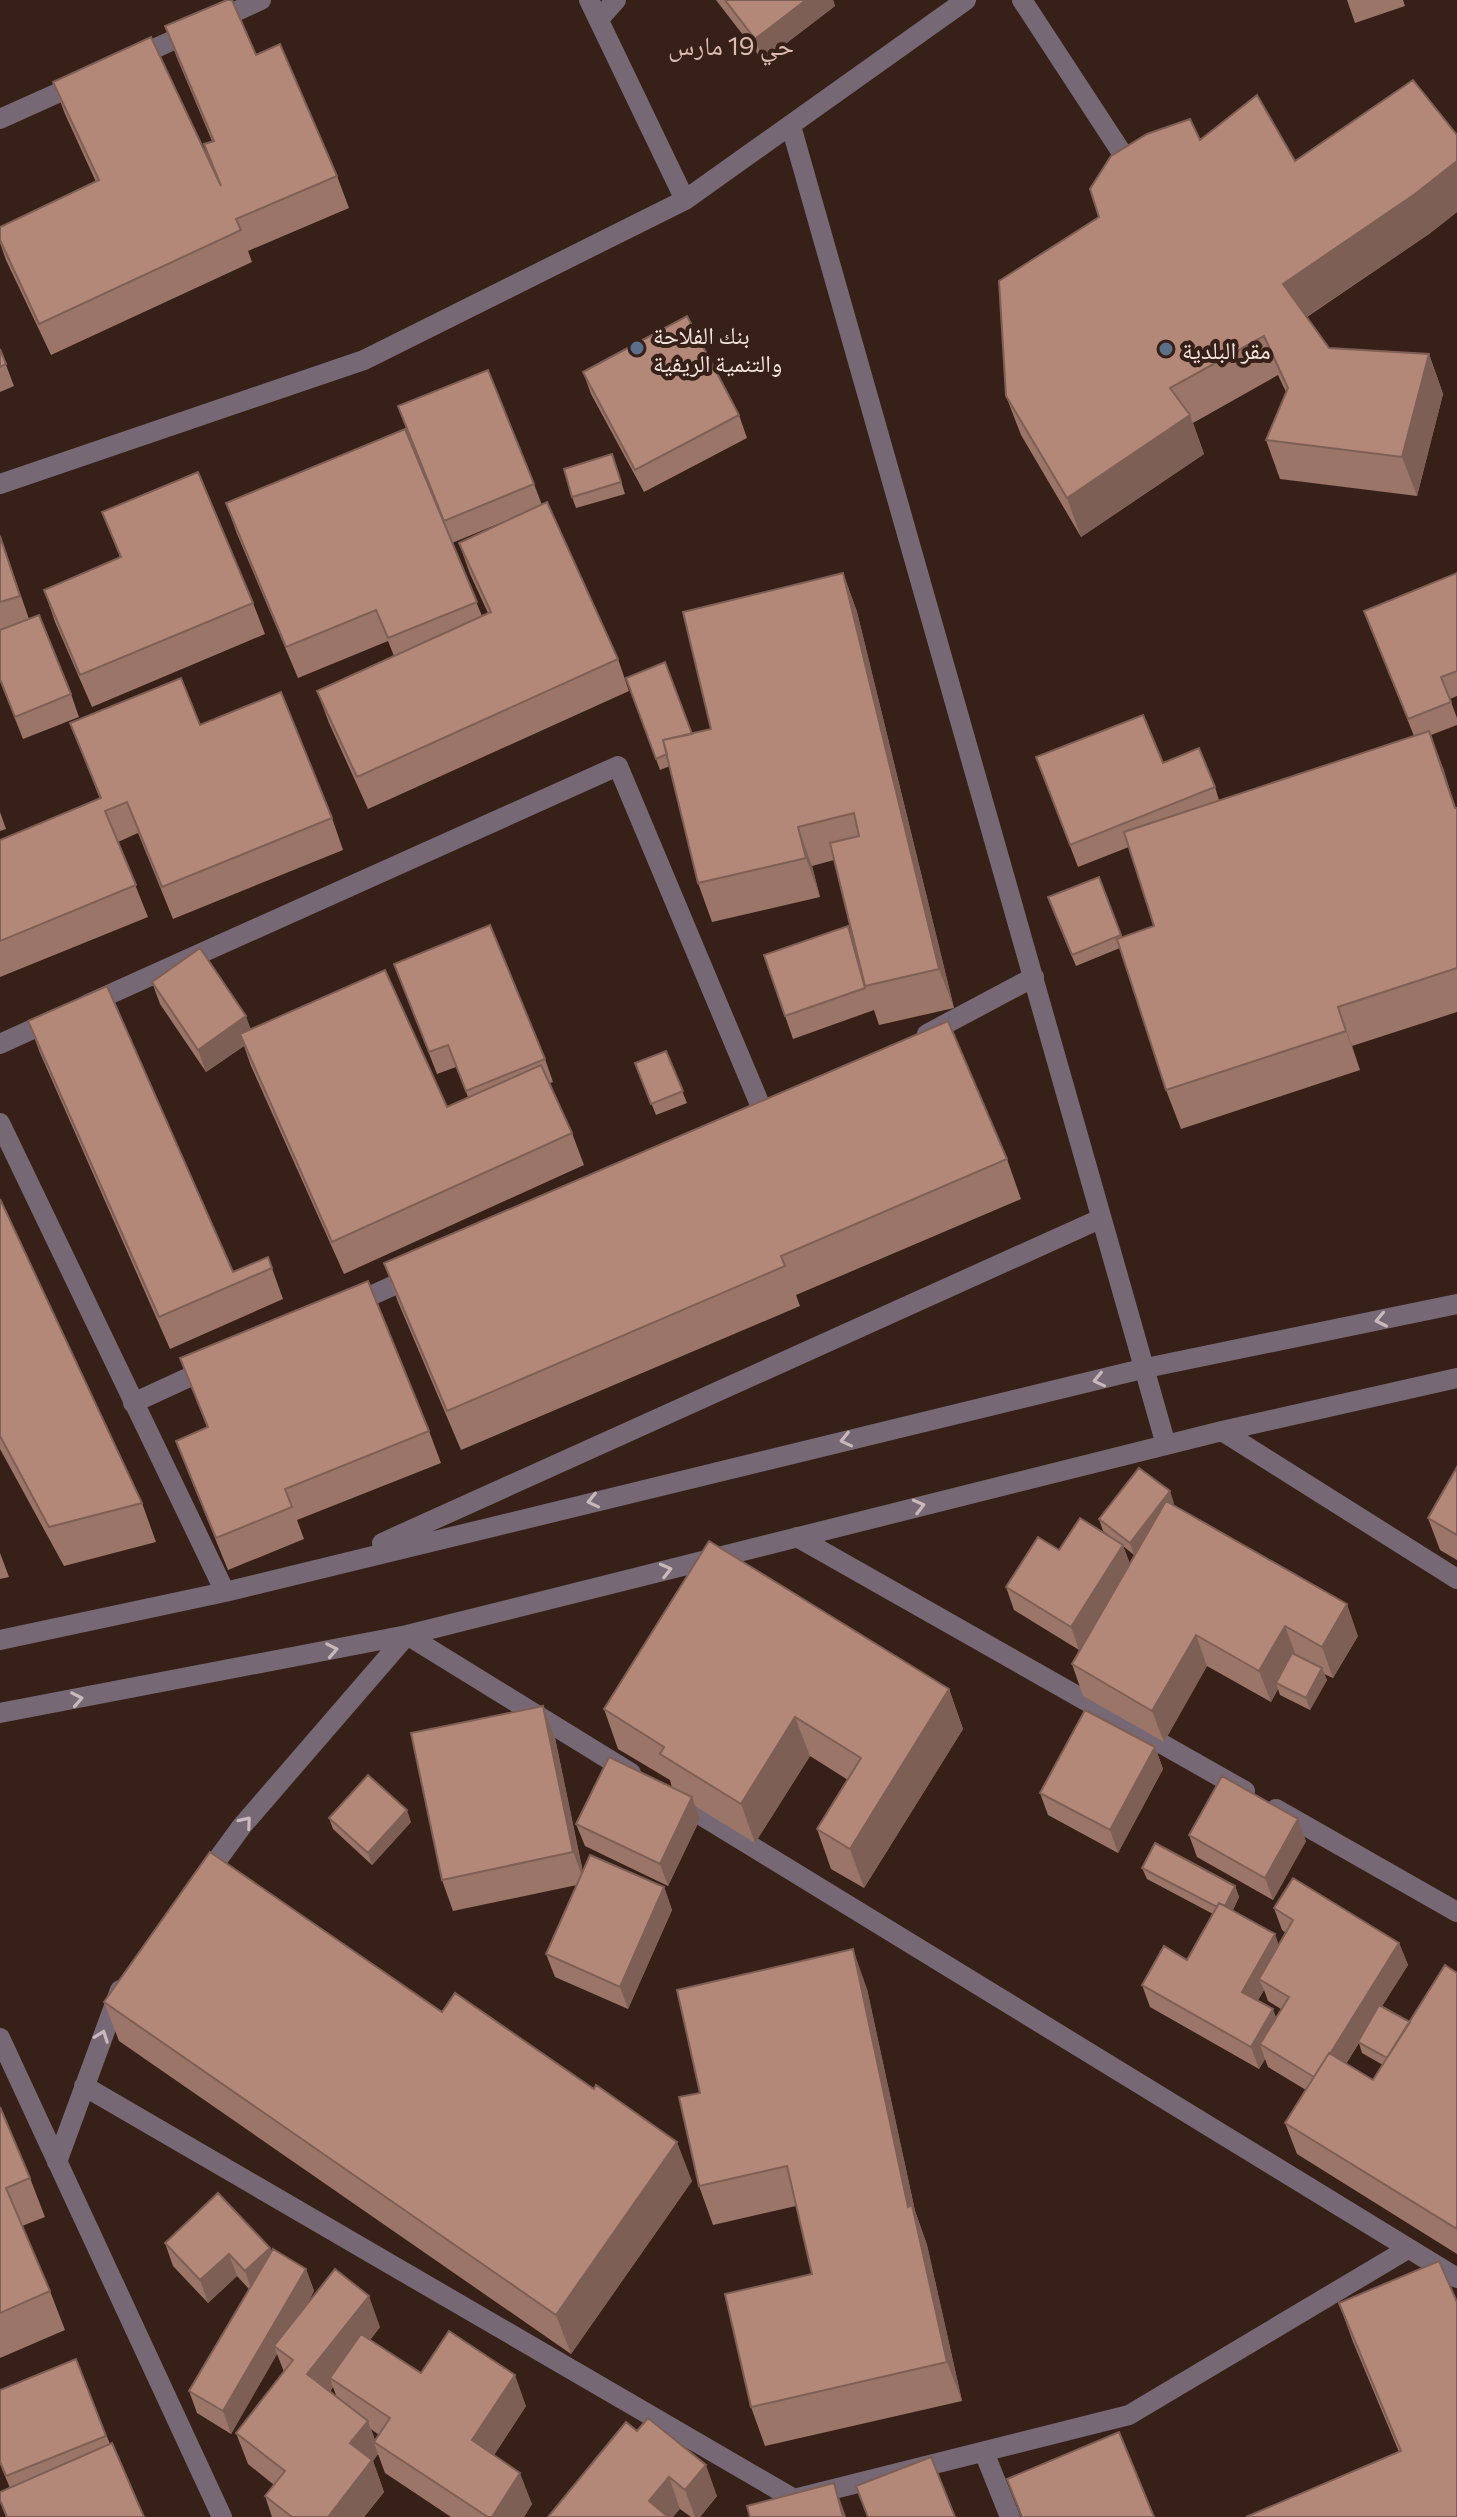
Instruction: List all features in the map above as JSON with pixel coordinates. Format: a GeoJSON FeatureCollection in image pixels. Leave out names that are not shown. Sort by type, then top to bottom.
{"type":"FeatureCollection","features":[{"type":"Feature","properties":{"kind":"street"},"geometry":{"type":"LineString","coordinates":[[589,0],[685,200]]}},
{"type":"Feature","properties":{"kind":"street"},"geometry":{"type":"LineString","coordinates":[[599,19],[616,0]]}},
{"type":"Feature","properties":{"kind":"street"},"geometry":{"type":"LineString","coordinates":[[0,484],[364,360],[685,200],[966,0]]}},
{"type":"Feature","properties":{"kind":"street"},"geometry":{"type":"LineString","coordinates":[[1022,0],[1120,150]]}},
{"type":"Feature","properties":{"kind":"street"},"geometry":{"type":"LineString","coordinates":[[0,119],[252,2]]}},
{"type":"Feature","properties":{"kind":"street"},"geometry":{"type":"LineString","coordinates":[[791,126],[1166,1445]]}},
{"type":"Feature","properties":{"kind":"street"},"geometry":{"type":"LineString","coordinates":[[0,1044],[618,766],[766,1119]]}},
{"type":"Feature","properties":{"kind":"street"},"geometry":{"type":"LineString","coordinates":[[907,1045],[1034,977]]}},
{"type":"Feature","properties":{"kind":"street"},"geometry":{"type":"LineString","coordinates":[[0,1123],[225,1592]]}},
{"type":"Feature","properties":{"kind":"street"},"geometry":{"type":"LineString","coordinates":[[338,1562],[1100,1219]]}},
{"type":"Feature","properties":{"kind":"street"},"geometry":{"type":"LineString","coordinates":[[334,1312],[435,1267]]}},
{"type":"Feature","properties":{"kind":"street"},"geometry":{"type":"LineString","coordinates":[[0,1640],[225,1592],[338,1562],[1146,1368],[1457,1304]]}},
{"type":"Feature","properties":{"kind":"street"},"geometry":{"type":"LineString","coordinates":[[133,1403],[233,1358]]}},
{"type":"Feature","properties":{"kind":"street"},"geometry":{"type":"LineString","coordinates":[[0,1713],[407,1635],[1222,1431],[1457,1378]]}},
{"type":"Feature","properties":{"kind":"street"},"geometry":{"type":"LineString","coordinates":[[1222,1431],[1457,1579]]}},
{"type":"Feature","properties":{"kind":"street"},"geometry":{"type":"LineString","coordinates":[[797,1537],[1457,1912]]}},
{"type":"Feature","properties":{"kind":"street"},"geometry":{"type":"LineString","coordinates":[[407,1635],[1406,2250],[1457,2278]]}},
{"type":"Feature","properties":{"kind":"street"},"geometry":{"type":"LineString","coordinates":[[188,1898],[242,1826],[407,1635]]}},
{"type":"Feature","properties":{"kind":"street"},"geometry":{"type":"LineString","coordinates":[[57,2162],[117,1993],[135,1969]]}},
{"type":"Feature","properties":{"kind":"street"},"geometry":{"type":"LineString","coordinates":[[0,2038],[222,2517]]}},
{"type":"Feature","properties":{"kind":"street"},"geometry":{"type":"LineString","coordinates":[[84,2086],[794,2499],[1129,2415],[1406,2250]]}},
{"type":"Feature","properties":{"kind":"street"},"geometry":{"type":"LineString","coordinates":[[984,2452],[1010,2517]]}},
{"type":"Feature","properties":{"kind":"building"},"geometry":{"type":"Polygon","coordinates":[[[232,0],[256,55],[280,44],[337,176],[236,219],[241,230],[39,324],[0,240],[0,227],[99,180],[53,82],[151,37],[221,186],[204,144],[214,141],[165,26],[232,0]]]}},
{"type":"Feature","properties":{"kind":"building"},"geometry":{"type":"Polygon","coordinates":[[[725,0],[806,0],[755,39],[725,0]]]}},
{"type":"Feature","properties":{"kind":"building","name":"مقر البلدية"},"geometry":{"type":"Polygon","coordinates":[[[1413,80],[1457,135],[1457,161],[1415,194],[1283,284],[1329,348],[1429,354],[1402,457],[1266,440],[1288,388],[1264,336],[1170,388],[1190,415],[1067,498],[1006,396],[999,281],[1099,217],[1090,189],[1111,156],[1147,134],[1190,119],[1200,140],[1257,95],[1295,161],[1413,80]]]}},
{"type":"Feature","properties":{"kind":"building"},"geometry":{"type":"Polygon","coordinates":[[[687,316],[739,415],[635,470],[583,372],[687,316]]]}},
{"type":"Feature","properties":{"kind":"building"},"geometry":{"type":"Polygon","coordinates":[[[0,349],[6,364],[0,367],[0,349]]]}},
{"type":"Feature","properties":{"kind":"building"},"geometry":{"type":"Polygon","coordinates":[[[488,370],[534,484],[444,521],[398,406],[488,370]]]}},
{"type":"Feature","properties":{"kind":"building"},"geometry":{"type":"Polygon","coordinates":[[[405,429],[477,602],[388,638],[376,610],[286,647],[226,503],[405,429]]]}},
{"type":"Feature","properties":{"kind":"building"},"geometry":{"type":"Polygon","coordinates":[[[612,454],[621,482],[572,497],[564,469],[612,454]]]}},
{"type":"Feature","properties":{"kind":"building"},"geometry":{"type":"Polygon","coordinates":[[[198,472],[253,603],[80,675],[44,590],[121,557],[102,512],[198,472]]]}},
{"type":"Feature","properties":{"kind":"building"},"geometry":{"type":"Polygon","coordinates":[[[547,502],[618,659],[357,777],[317,691],[491,612],[459,543],[547,502]]]}},
{"type":"Feature","properties":{"kind":"building"},"geometry":{"type":"Polygon","coordinates":[[[0,536],[20,596],[0,602],[0,536]]]}},
{"type":"Feature","properties":{"kind":"building"},"geometry":{"type":"Polygon","coordinates":[[[843,573],[939,969],[865,986],[830,843],[859,836],[854,813],[798,827],[806,858],[698,883],[663,740],[711,729],[683,612],[843,573]]]}},
{"type":"Feature","properties":{"kind":"building"},"geometry":{"type":"Polygon","coordinates":[[[1457,573],[1457,671],[1441,677],[1451,702],[1408,719],[1364,611],[1457,573]]]}},
{"type":"Feature","properties":{"kind":"building"},"geometry":{"type":"Polygon","coordinates":[[[39,615],[71,694],[15,717],[0,679],[0,630],[39,615]]]}},
{"type":"Feature","properties":{"kind":"building"},"geometry":{"type":"Polygon","coordinates":[[[665,662],[692,734],[663,740],[667,754],[656,759],[626,678],[665,662]]]}},
{"type":"Feature","properties":{"kind":"building"},"geometry":{"type":"Polygon","coordinates":[[[181,678],[200,725],[281,692],[332,818],[162,887],[127,802],[105,811],[136,885],[0,941],[0,840],[101,798],[70,723],[181,678]]]}},
{"type":"Feature","properties":{"kind":"building"},"geometry":{"type":"Polygon","coordinates":[[[1143,715],[1163,763],[1199,748],[1215,787],[1070,845],[1036,757],[1143,715]]]}},
{"type":"Feature","properties":{"kind":"building"},"geometry":{"type":"Polygon","coordinates":[[[1429,731],[1457,808],[1457,968],[1338,1007],[1346,1031],[1166,1090],[1117,939],[1154,926],[1124,832],[1429,731]]]}},
{"type":"Feature","properties":{"kind":"building"},"geometry":{"type":"Polygon","coordinates":[[[1099,877],[1121,935],[1072,955],[1048,897],[1099,877]]]}},
{"type":"Feature","properties":{"kind":"building"},"geometry":{"type":"Polygon","coordinates":[[[490,925],[545,1059],[466,1091],[448,1045],[429,1052],[394,964],[490,925]]]}},
{"type":"Feature","properties":{"kind":"building"},"geometry":{"type":"Polygon","coordinates":[[[848,926],[865,988],[785,1016],[764,955],[848,926]]]}},
{"type":"Feature","properties":{"kind":"building"},"geometry":{"type":"Polygon","coordinates":[[[200,948],[246,1016],[198,1050],[152,982],[200,948]]]}},
{"type":"Feature","properties":{"kind":"building"},"geometry":{"type":"Polygon","coordinates":[[[385,970],[447,1107],[541,1065],[572,1133],[332,1242],[240,1034],[385,970]]]}},
{"type":"Feature","properties":{"kind":"building"},"geometry":{"type":"Polygon","coordinates":[[[107,986],[233,1272],[268,1257],[272,1268],[159,1317],[28,1021],[107,986]]]}},
{"type":"Feature","properties":{"kind":"building"},"geometry":{"type":"Polygon","coordinates":[[[948,1021],[1007,1159],[781,1256],[785,1266],[447,1411],[384,1263],[948,1021]]]}},
{"type":"Feature","properties":{"kind":"building"},"geometry":{"type":"Polygon","coordinates":[[[666,1051],[683,1091],[651,1104],[635,1063],[666,1051]]]}},
{"type":"Feature","properties":{"kind":"building"},"geometry":{"type":"Polygon","coordinates":[[[0,1199],[142,1503],[49,1527],[0,1436],[0,1199]]]}},
{"type":"Feature","properties":{"kind":"building"},"geometry":{"type":"Polygon","coordinates":[[[368,1281],[429,1431],[285,1489],[292,1507],[216,1538],[176,1441],[208,1427],[180,1358],[368,1281]]]}},
{"type":"Feature","properties":{"kind":"building"},"geometry":{"type":"Polygon","coordinates":[[[1457,1467],[1457,1535],[1428,1518],[1457,1467]]]}},
{"type":"Feature","properties":{"kind":"building"},"geometry":{"type":"Polygon","coordinates":[[[1139,1468],[1170,1491],[1130,1543],[1099,1519],[1139,1468]]]}},
{"type":"Feature","properties":{"kind":"building"},"geometry":{"type":"Polygon","coordinates":[[[1166,1501],[1347,1604],[1322,1647],[1285,1626],[1259,1671],[1196,1635],[1152,1711],[1072,1664],[1166,1501]]]}},
{"type":"Feature","properties":{"kind":"building"},"geometry":{"type":"Polygon","coordinates":[[[1080,1518],[1123,1545],[1071,1627],[1006,1587],[1038,1537],[1059,1550],[1080,1518]]]}},
{"type":"Feature","properties":{"kind":"building"},"geometry":{"type":"Polygon","coordinates":[[[709,1541],[949,1689],[850,1849],[817,1829],[861,1758],[795,1717],[741,1804],[660,1754],[664,1747],[604,1709],[709,1541]]]}},
{"type":"Feature","properties":{"kind":"building"},"geometry":{"type":"Polygon","coordinates":[[[1292,1653],[1322,1668],[1306,1698],[1276,1683],[1292,1653]]]}},
{"type":"Feature","properties":{"kind":"building"},"geometry":{"type":"Polygon","coordinates":[[[543,1706],[573,1852],[442,1880],[411,1733],[543,1706]]]}},
{"type":"Feature","properties":{"kind":"building"},"geometry":{"type":"Polygon","coordinates":[[[1085,1710],[1155,1747],[1110,1830],[1040,1793],[1085,1710]]]}},
{"type":"Feature","properties":{"kind":"building"},"geometry":{"type":"Polygon","coordinates":[[[609,1757],[692,1797],[660,1864],[576,1824],[609,1757]]]}},
{"type":"Feature","properties":{"kind":"building"},"geometry":{"type":"Polygon","coordinates":[[[368,1775],[407,1810],[368,1853],[329,1818],[368,1775]]]}},
{"type":"Feature","properties":{"kind":"building"},"geometry":{"type":"Polygon","coordinates":[[[1222,1776],[1298,1819],[1265,1878],[1189,1835],[1222,1776]]]}},
{"type":"Feature","properties":{"kind":"building"},"geometry":{"type":"Polygon","coordinates":[[[1155,1843],[1235,1886],[1225,1906],[1219,1903],[1217,1907],[1142,1868],[1155,1843]]]}},
{"type":"Feature","properties":{"kind":"building"},"geometry":{"type":"Polygon","coordinates":[[[210,1852],[442,2012],[455,1993],[677,2142],[556,2315],[104,2002],[210,1852]]]}},
{"type":"Feature","properties":{"kind":"building"},"geometry":{"type":"Polygon","coordinates":[[[590,1855],[664,1887],[620,1987],[546,1954],[590,1855]]]}},
{"type":"Feature","properties":{"kind":"building"},"geometry":{"type":"Polygon","coordinates":[[[1293,1878],[1399,1943],[1314,2077],[1260,2044],[1289,1997],[1259,1979],[1293,1920],[1274,1908],[1293,1878]]]}},
{"type":"Feature","properties":{"kind":"building"},"geometry":{"type":"Polygon","coordinates":[[[1219,1903],[1275,1934],[1242,1992],[1273,2009],[1251,2047],[1142,1985],[1164,1946],[1187,1960],[1219,1903]]]}},
{"type":"Feature","properties":{"kind":"building"},"geometry":{"type":"Polygon","coordinates":[[[853,1949],[908,2207],[912,2205],[947,2362],[751,2407],[725,2294],[812,2274],[787,2166],[699,2186],[679,2097],[700,2093],[677,1990],[853,1949]]]}},
{"type":"Feature","properties":{"kind":"building"},"geometry":{"type":"Polygon","coordinates":[[[1445,1965],[1457,1973],[1457,2229],[1285,2123],[1329,2053],[1373,2080],[1445,1965]]]}},
{"type":"Feature","properties":{"kind":"building"},"geometry":{"type":"Polygon","coordinates":[[[1379,2005],[1410,2022],[1387,2058],[1358,2042],[1379,2005]]]}},
{"type":"Feature","properties":{"kind":"building"},"geometry":{"type":"Polygon","coordinates":[[[0,2107],[30,2178],[6,2188],[50,2291],[0,2313],[0,2107]]]}},
{"type":"Feature","properties":{"kind":"building"},"geometry":{"type":"Polygon","coordinates":[[[218,2193],[270,2248],[245,2271],[229,2254],[200,2280],[165,2243],[218,2193]]]}},
{"type":"Feature","properties":{"kind":"building"},"geometry":{"type":"Polygon","coordinates":[[[273,2249],[306,2269],[223,2411],[189,2391],[273,2249]]]}},
{"type":"Feature","properties":{"kind":"building"},"geometry":{"type":"Polygon","coordinates":[[[1439,2261],[1457,2302],[1457,2517],[1246,2517],[1401,2451],[1339,2303],[1439,2261]]]}},
{"type":"Feature","properties":{"kind":"building"},"geometry":{"type":"Polygon","coordinates":[[[335,2269],[369,2296],[307,2374],[368,2421],[350,2443],[372,2460],[328,2517],[292,2517],[265,2496],[285,2471],[236,2433],[293,2360],[274,2346],[335,2269]]]}},
{"type":"Feature","properties":{"kind":"building"},"geometry":{"type":"Polygon","coordinates":[[[449,2331],[515,2375],[472,2440],[520,2473],[492,2517],[374,2442],[390,2418],[330,2378],[361,2334],[421,2373],[449,2331]]]}},
{"type":"Feature","properties":{"kind":"building"},"geometry":{"type":"Polygon","coordinates":[[[76,2359],[106,2436],[6,2476],[0,2462],[0,2390],[76,2359]]]}},
{"type":"Feature","properties":{"kind":"building"},"geometry":{"type":"Polygon","coordinates":[[[648,2418],[706,2465],[685,2490],[669,2477],[649,2501],[668,2517],[548,2517],[626,2422],[637,2431],[648,2418]]]}},
{"type":"Feature","properties":{"kind":"building"},"geometry":{"type":"Polygon","coordinates":[[[1119,2432],[1154,2517],[1022,2517],[1007,2479],[1119,2432]]]}},
{"type":"Feature","properties":{"kind":"building"},"geometry":{"type":"Polygon","coordinates":[[[112,2443],[144,2517],[7,2517],[0,2492],[112,2443]]]}},
{"type":"Feature","properties":{"kind":"building"},"geometry":{"type":"Polygon","coordinates":[[[931,2457],[955,2517],[868,2517],[856,2486],[931,2457]]]}},
{"type":"Feature","properties":{"kind":"building"},"geometry":{"type":"Polygon","coordinates":[[[834,2483],[843,2517],[750,2517],[747,2506],[834,2483]]]}},
{"type":"Feature","properties":{"kind":"place","name":"بنك الفلاحة والتنمية الريفية"},"geometry":{"type":"Point","coordinates":[637,348]}},
{"type":"Feature","properties":{"kind":"place","name":"مقر البلدية"},"geometry":{"type":"Point","coordinates":[1166,349]}},
{"type":"Feature","properties":{"kind":"district","name":"حي 19 مارس"},"geometry":{"type":"Point","coordinates":[731,44]}}]}
